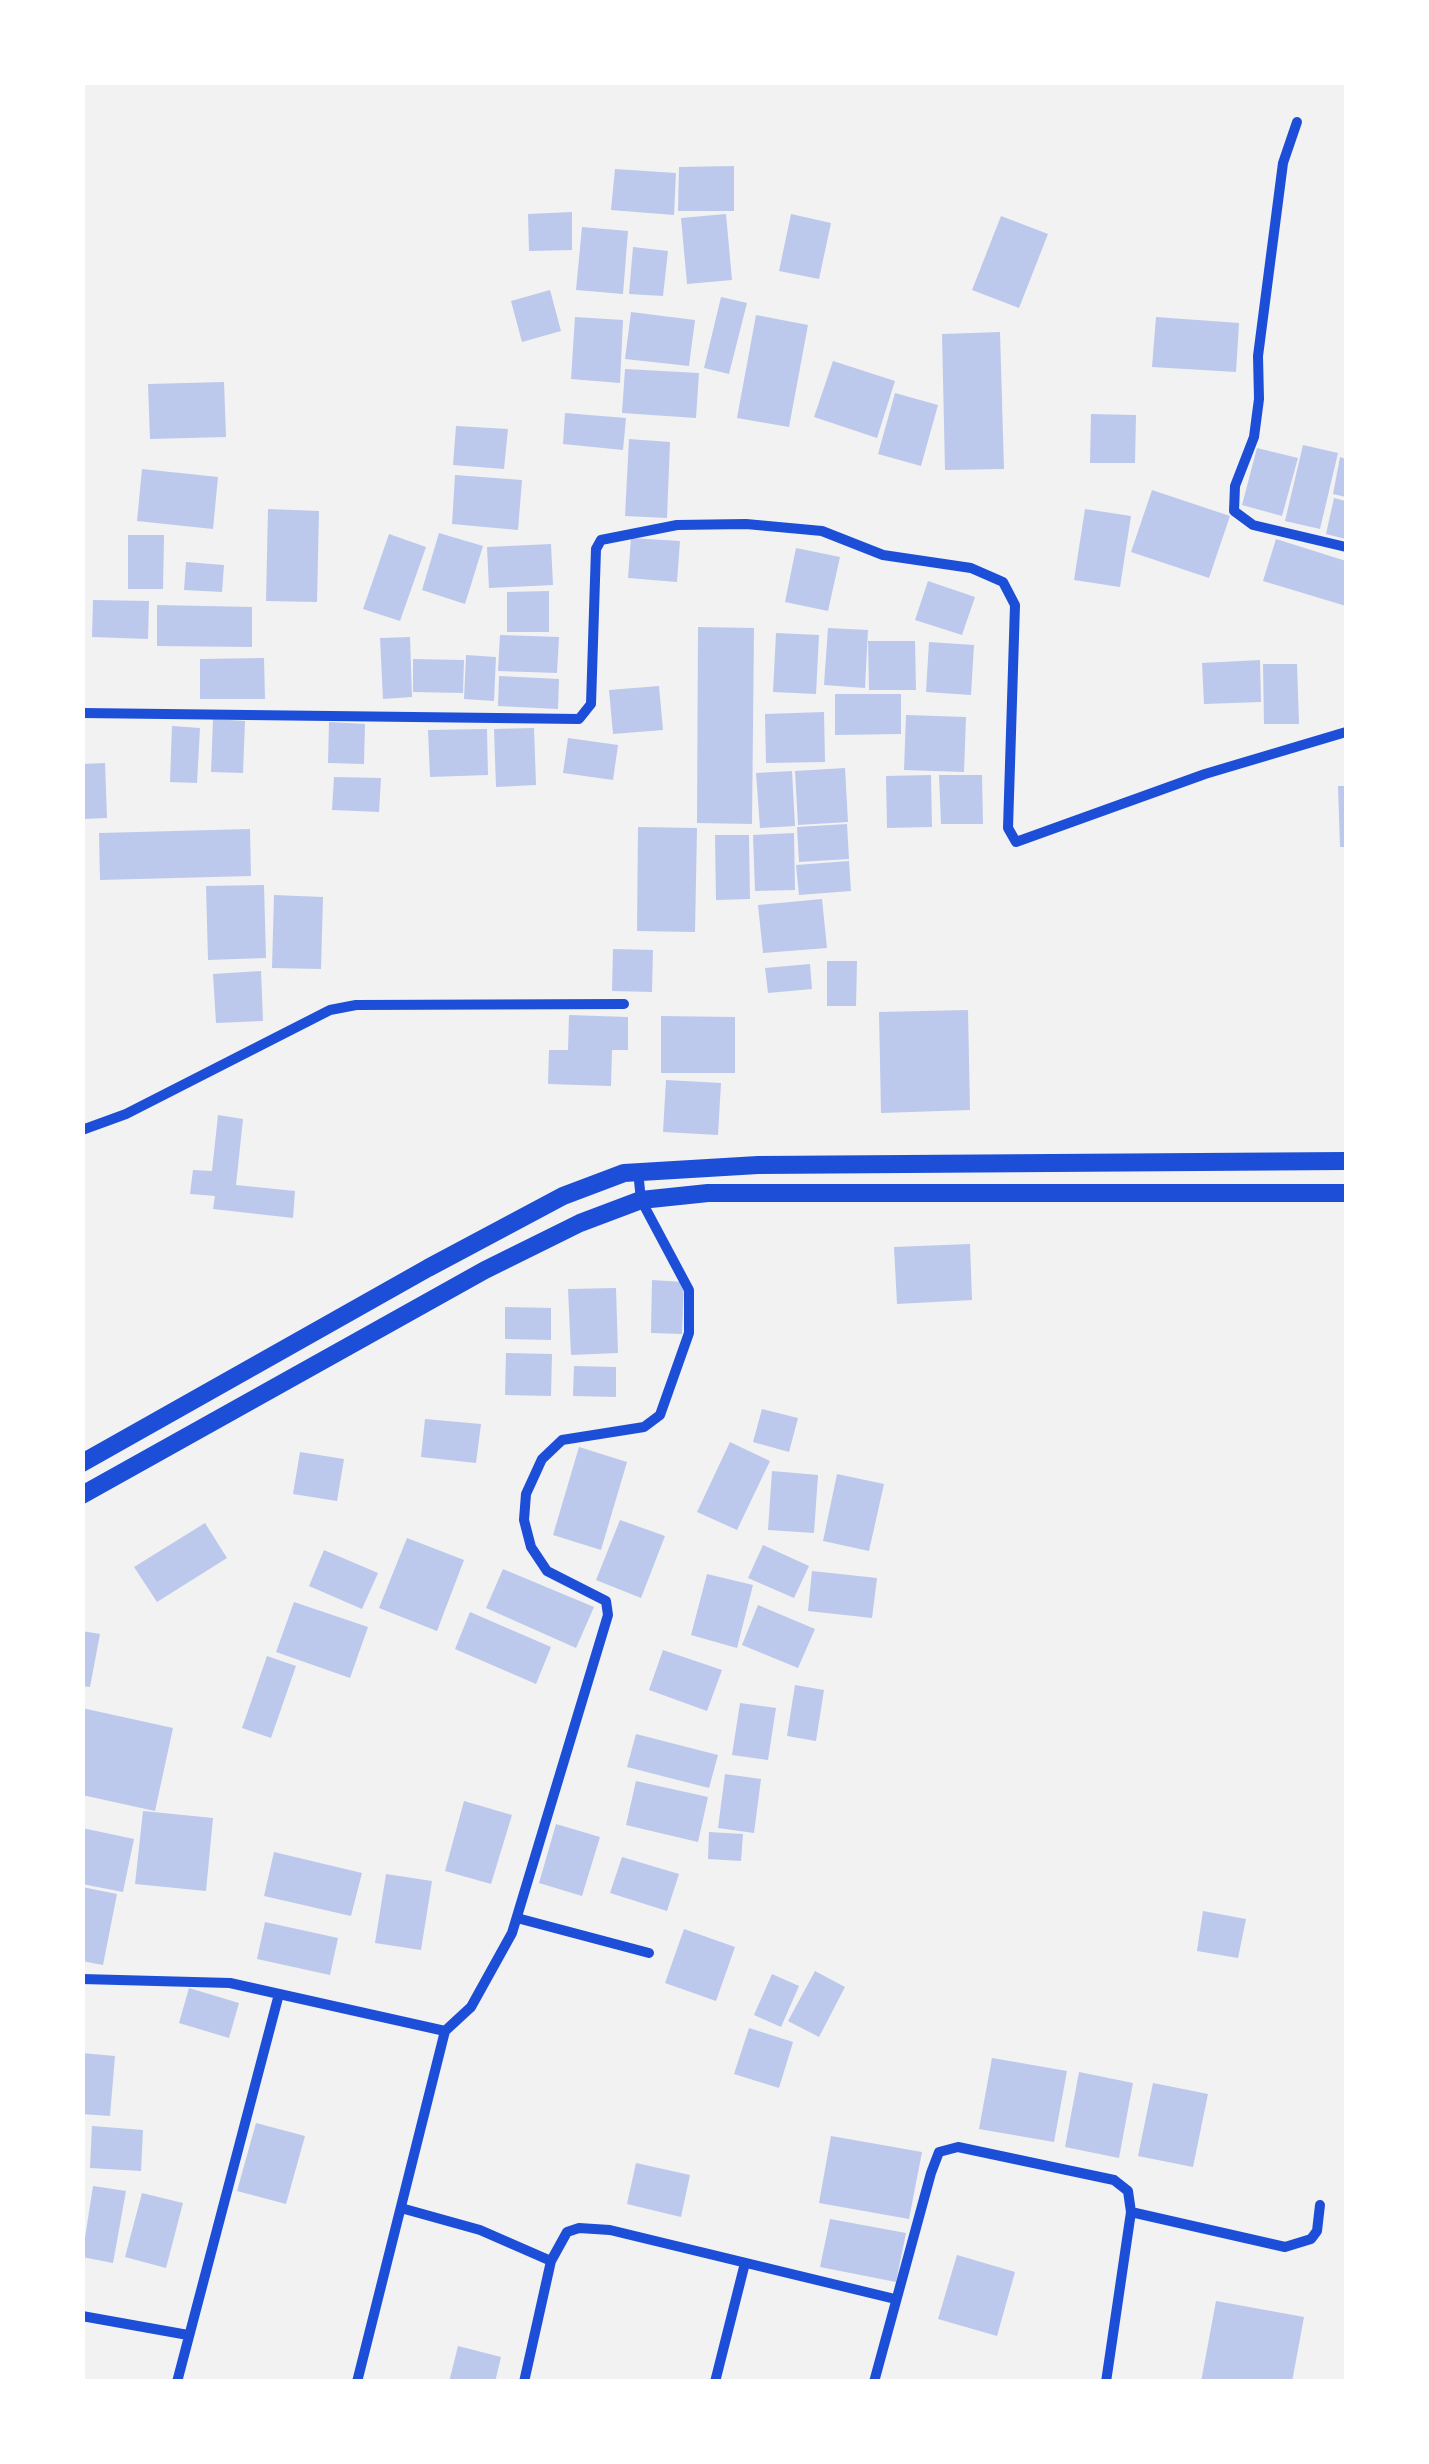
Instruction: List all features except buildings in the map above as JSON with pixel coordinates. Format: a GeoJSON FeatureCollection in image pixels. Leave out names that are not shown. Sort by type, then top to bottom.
{"type":"FeatureCollection","features":[{"type":"Feature","properties":{"kind":"street"},"geometry":{"type":"LineString","coordinates":[[1297,122],[1283,164],[1266,285],[1254,437],[1235,486],[1234,511],[1253,525],[1346,548]]}},
{"type":"Feature","properties":{"kind":"street"},"geometry":{"type":"LineString","coordinates":[[82,713],[579,718],[591,704],[596,549],[601,540],[677,525],[746,524],[822,531],[884,555],[971,568],[1004,582],[1015,605],[1008,828],[1016,842],[1205,774],[1346,732]]}},
{"type":"Feature","properties":{"kind":"street"},"geometry":{"type":"LineString","coordinates":[[82,1130],[126,1114],[330,1010],[356,1005],[624,1004]]}},
{"type":"Feature","properties":{"kind":"street"},"geometry":{"type":"LineString","coordinates":[[82,1462],[513,1223],[594,1183],[638,1171],[758,1165],[1346,1161]]}},
{"type":"Feature","properties":{"kind":"street"},"geometry":{"type":"LineString","coordinates":[[357,2382],[445,2032],[472,2007],[488,1983],[517,1918],[608,1616],[606,1601],[547,1571],[530,1547],[524,1520],[526,1494],[542,1459],[562,1440],[644,1427],[660,1415],[690,1334],[689,1290],[642,1200],[638,1171]]}},
{"type":"Feature","properties":{"kind":"street"},"geometry":{"type":"LineString","coordinates":[[82,1494],[485,1270],[580,1222],[642,1200],[708,1193],[1346,1193]]}},
{"type":"Feature","properties":{"kind":"street"},"geometry":{"type":"LineString","coordinates":[[517,1918],[650,1953]]}},
{"type":"Feature","properties":{"kind":"street"},"geometry":{"type":"LineString","coordinates":[[82,1979],[230,1983],[445,2032]]}},
{"type":"Feature","properties":{"kind":"street"},"geometry":{"type":"LineString","coordinates":[[177,2382],[279,1994]]}},
{"type":"Feature","properties":{"kind":"street"},"geometry":{"type":"LineString","coordinates":[[874,2382],[931,2173],[939,2152],[948,2148],[1114,2180],[1128,2191],[1131,2212],[1106,2382]]}},
{"type":"Feature","properties":{"kind":"street"},"geometry":{"type":"LineString","coordinates":[[1131,2212],[1286,2247],[1311,2239],[1317,2230],[1320,2205]]}},
{"type":"Feature","properties":{"kind":"street"},"geometry":{"type":"LineString","coordinates":[[400,2208],[480,2230],[551,2261]]}},
{"type":"Feature","properties":{"kind":"street"},"geometry":{"type":"LineString","coordinates":[[524,2382],[551,2261],[567,2232],[579,2228],[610,2230],[895,2300]]}},
{"type":"Feature","properties":{"kind":"street"},"geometry":{"type":"LineString","coordinates":[[715,2382],[745,2263]]}},
{"type":"Feature","properties":{"kind":"street"},"geometry":{"type":"LineString","coordinates":[[82,2316],[188,2336]]}}]}
